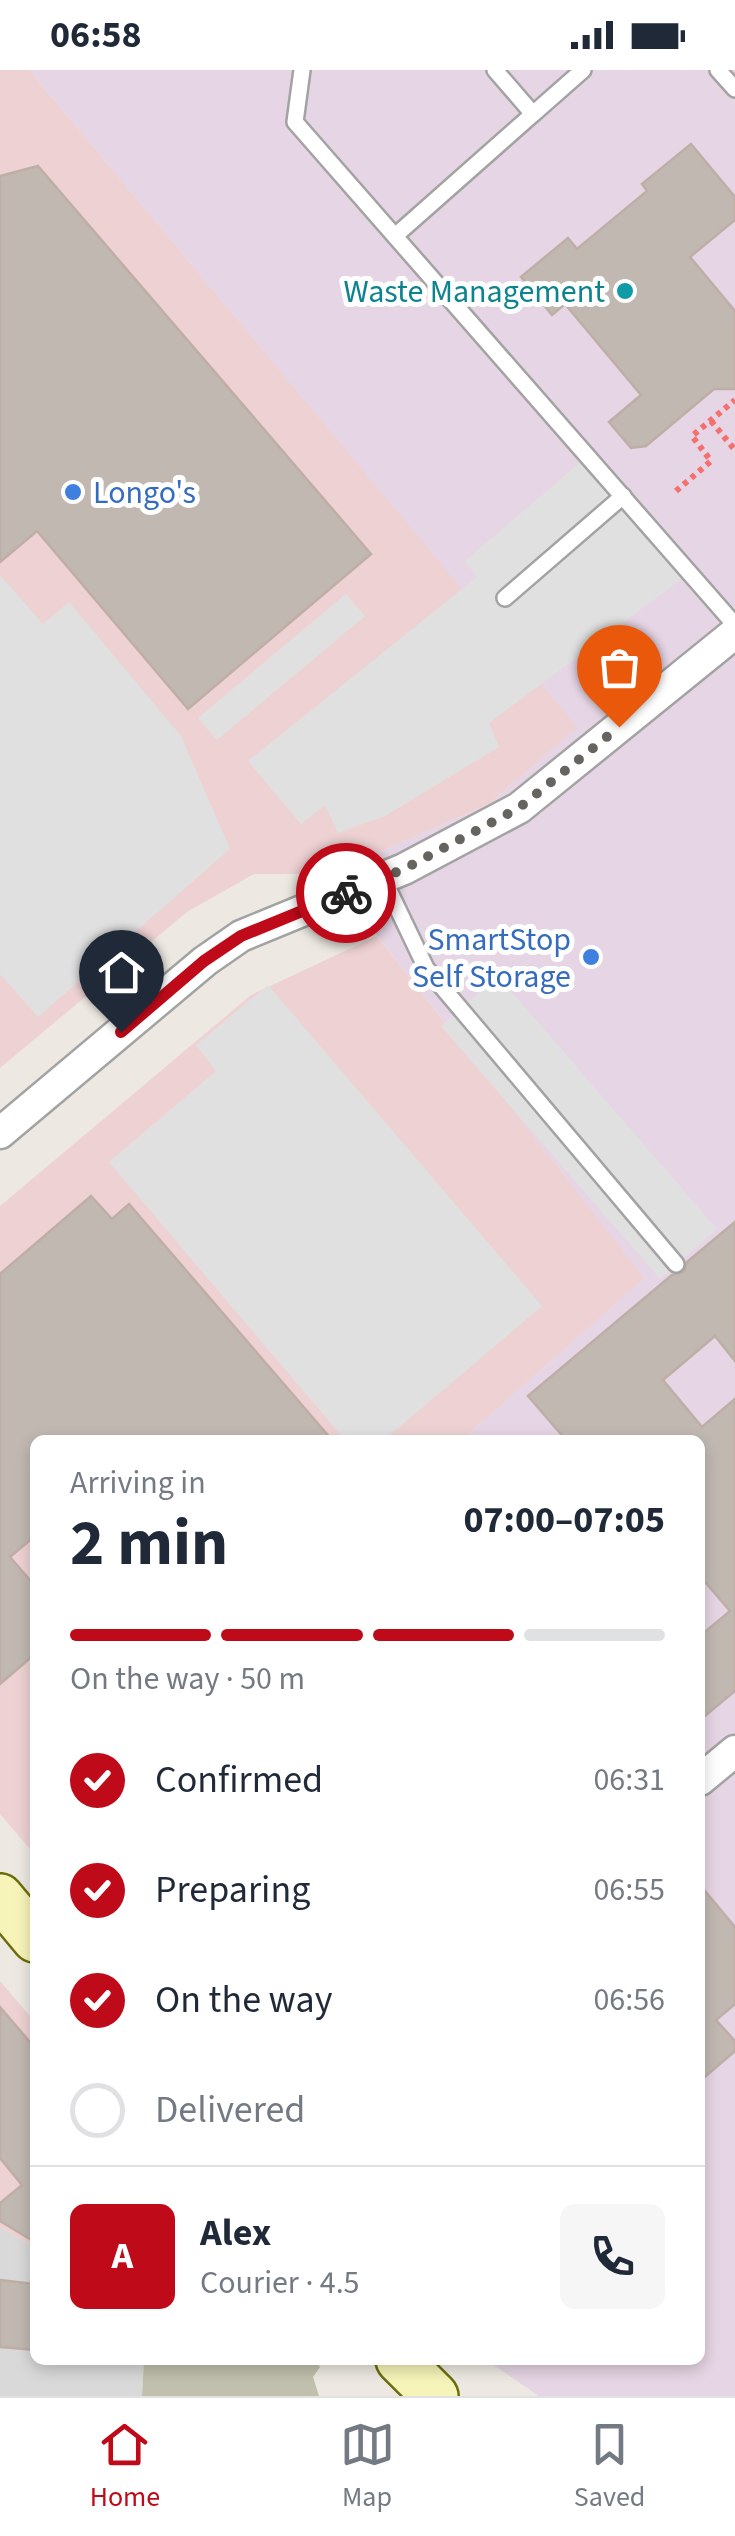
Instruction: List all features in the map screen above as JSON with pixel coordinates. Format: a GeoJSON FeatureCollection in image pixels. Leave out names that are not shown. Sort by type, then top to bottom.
{"type":"FeatureCollection","features":[{"type":"Feature","properties":{"kind":"main road"},"geometry":{"type":"LineString","coordinates":[[0,1897],[30,1933]]}},
{"type":"Feature","properties":{"kind":"main road"},"geometry":{"type":"LineString","coordinates":[[404,2365],[435,2396]]}},
{"type":"Feature","properties":{"kind":"street"},"geometry":{"type":"LineString","coordinates":[[0,1134],[204,961],[241,936],[384,878],[519,808],[735,633]]}},
{"type":"Feature","properties":{"kind":"street"},"geometry":{"type":"LineString","coordinates":[[705,1776],[735,1751]]}},
{"type":"Feature","properties":{"kind":"lane"},"geometry":{"type":"LineString","coordinates":[[302,70],[295,122],[735,625]]}},
{"type":"Feature","properties":{"kind":"lane"},"geometry":{"type":"LineString","coordinates":[[495,70],[533,114]]}},
{"type":"Feature","properties":{"kind":"lane"},"geometry":{"type":"LineString","coordinates":[[395,236],[583,70]]}},
{"type":"Feature","properties":{"kind":"lane"},"geometry":{"type":"LineString","coordinates":[[718,70],[735,89]]}},
{"type":"Feature","properties":{"kind":"lane"},"geometry":{"type":"LineString","coordinates":[[505,598],[623,496]]}},
{"type":"Feature","properties":{"kind":"lane"},"geometry":{"type":"LineString","coordinates":[[384,878],[426,968],[676,1264]]}},
{"type":"Feature","properties":{"kind":"path"},"geometry":{"type":"LineString","coordinates":[[676,492],[712,460],[692,436],[735,400]]}},
{"type":"Feature","properties":{"kind":"path"},"geometry":{"type":"LineString","coordinates":[[710,420],[735,450]]}},
{"type":"Feature","properties":{"kind":"shaded area"},"geometry":{"type":"Polygon","coordinates":[[[0,70],[29,70],[578,727],[489,804],[329,874],[254,874],[187,912],[0,1068],[0,70]]]}},
{"type":"Feature","properties":{"kind":"shaded area"},"geometry":{"type":"Polygon","coordinates":[[[29,70],[735,70],[735,2396],[539,2396],[493,2365],[705,2365],[705,1435],[468,1435],[644,1278],[329,874],[489,804],[577,727],[29,70]]]}},
{"type":"Feature","properties":{"kind":"shaded area"},"geometry":{"type":"Polygon","coordinates":[[[583,460],[683,578],[489,723],[499,747],[385,816],[338,833],[325,805],[301,824],[248,761],[477,577],[465,561],[583,460]]]}},
{"type":"Feature","properties":{"kind":"shaded area"},"geometry":{"type":"Polygon","coordinates":[[[0,575],[43,624],[69,602],[181,736],[230,849],[38,1017],[0,974],[0,575]]]}},
{"type":"Feature","properties":{"kind":"shaded area"},"geometry":{"type":"Polygon","coordinates":[[[346,594],[365,616],[217,740],[198,718],[346,594]]]}},
{"type":"Feature","properties":{"kind":"shaded area"},"geometry":{"type":"Polygon","coordinates":[[[377,936],[645,1278],[468,1435],[30,1435],[30,1849],[0,1814],[0,1206],[251,995],[377,936]]]}},
{"type":"Feature","properties":{"kind":"shaded area"},"geometry":{"type":"Polygon","coordinates":[[[498,976],[717,1229],[660,1279],[441,1026],[498,976]]]}},
{"type":"Feature","properties":{"kind":"shaded area"},"geometry":{"type":"Polygon","coordinates":[[[268,985],[542,1306],[390,1435],[341,1435],[109,1162],[216,1071],[196,1045],[268,985]]]}},
{"type":"Feature","properties":{"kind":"shaded area"},"geometry":{"type":"Polygon","coordinates":[[[0,1981],[30,2016],[30,2245],[0,2227],[0,1981]]]}},
{"type":"Feature","properties":{"kind":"shaded area"},"geometry":{"type":"Polygon","coordinates":[[[0,2227],[30,2245],[30,2365],[144,2365],[142,2396],[0,2396],[0,2227]]]}},
{"type":"Feature","properties":{"kind":"shaded area"},"geometry":{"type":"Polygon","coordinates":[[[144,2365],[320,2367],[313,2377],[319,2396],[142,2396],[144,2365]]]}},
{"type":"Feature","properties":{"kind":"building","name":"Waste Management"},"geometry":{"type":"Polygon","coordinates":[[[691,144],[735,197],[735,220],[690,257],[735,311],[735,389],[714,389],[646,446],[631,448],[609,422],[641,395],[565,304],[552,315],[521,277],[568,238],[577,249],[647,191],[642,184],[691,144]]]}},
{"type":"Feature","properties":{"kind":"building"},"geometry":{"type":"Polygon","coordinates":[[[38,166],[371,554],[188,709],[37,531],[0,562],[0,176],[38,166]]]}},
{"type":"Feature","properties":{"kind":"building"},"geometry":{"type":"Polygon","coordinates":[[[91,1196],[112,1219],[129,1204],[328,1435],[30,1435],[30,1540],[10,1557],[30,1580],[30,1658],[0,1684],[0,1274],[91,1196]]]}},
{"type":"Feature","properties":{"kind":"building"},"geometry":{"type":"Polygon","coordinates":[[[735,1222],[735,1361],[715,1336],[663,1380],[702,1427],[735,1399],[735,1691],[705,1716],[705,1632],[730,1611],[705,1582],[705,1435],[562,1435],[528,1396],[672,1275],[684,1272],[687,1262],[735,1222]]]}},
{"type":"Feature","properties":{"kind":"building"},"geometry":{"type":"Polygon","coordinates":[[[705,1891],[735,1927],[735,2004],[716,2020],[735,2041],[735,2051],[705,2077],[705,1891]]]}},
{"type":"Feature","properties":{"kind":"building"},"geometry":{"type":"Polygon","coordinates":[[[0,2007],[30,2042],[30,2239],[0,2221],[0,2203],[22,2185],[0,2158],[0,2007]]]}},
{"type":"Feature","properties":{"kind":"building"},"geometry":{"type":"Polygon","coordinates":[[[0,2280],[30,2283],[30,2350],[0,2347],[0,2280]]]}},
{"type":"Feature","properties":{"kind":"way so far"},"geometry":{"type":"LineString","coordinates":[[346,893],[404,869],[519,808],[619,727]]}},
{"type":"Feature","properties":{"kind":"place","name":"Waste Management"},"geometry":{"type":"Point","coordinates":[625,291]}},
{"type":"Feature","properties":{"kind":"place","name":"Longo's"},"geometry":{"type":"Point","coordinates":[73,492]}},
{"type":"Feature","properties":{"kind":"place","name":"SmartStop Self Storage"},"geometry":{"type":"Point","coordinates":[591,957]}},
{"type":"Feature","properties":{"kind":"route"},"geometry":{"type":"LineString","coordinates":[[121,1032],[204,961],[241,936],[346,893]]}}]}
